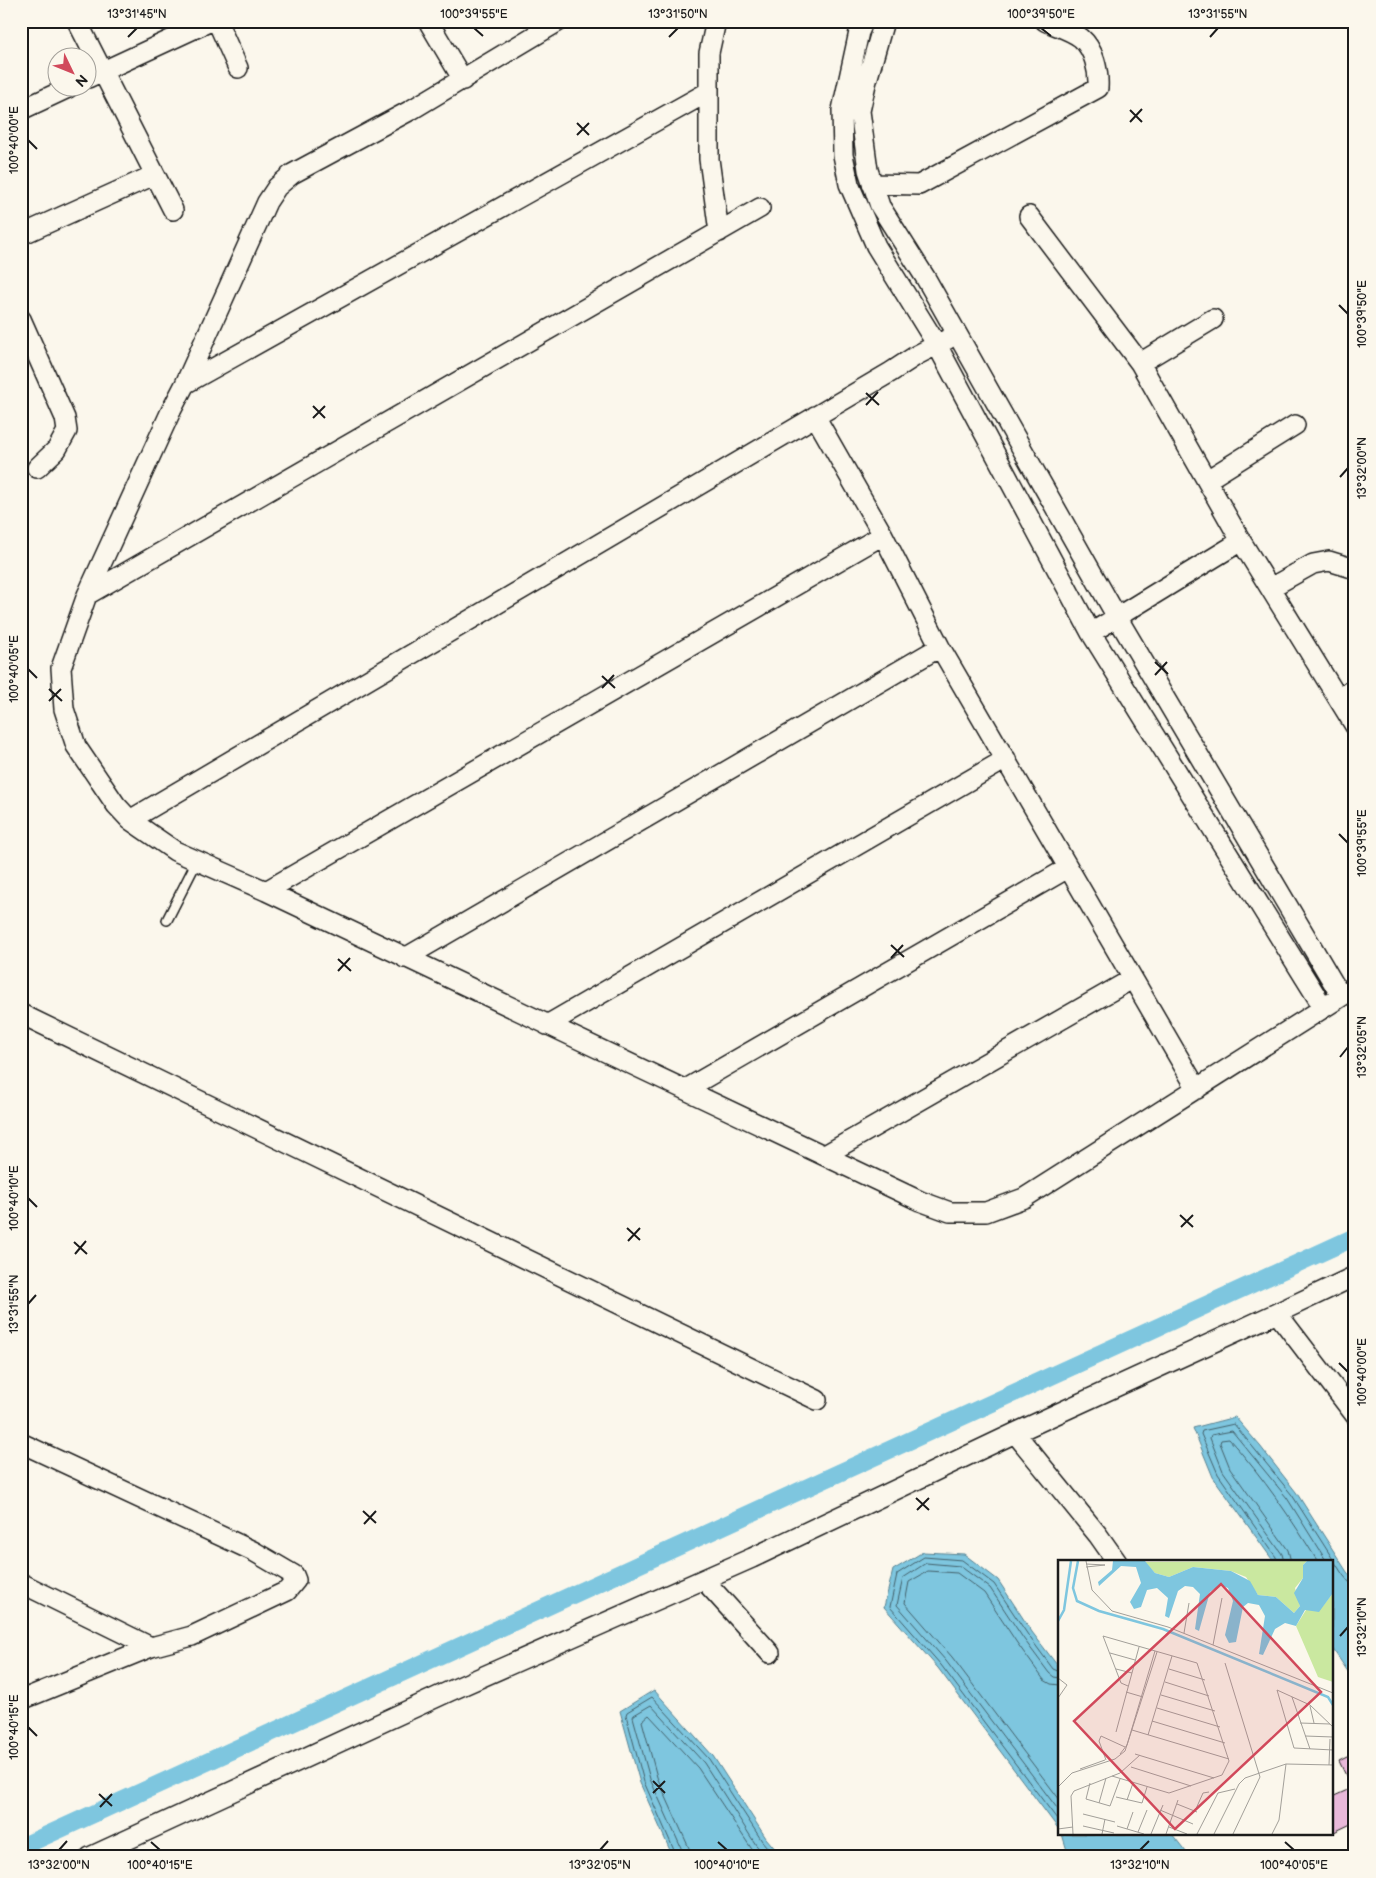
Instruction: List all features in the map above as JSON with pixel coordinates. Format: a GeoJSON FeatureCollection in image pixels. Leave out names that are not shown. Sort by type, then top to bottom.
{"type":"FeatureCollection","features":[{"type":"Feature","properties":{"kind":"street"},"geometry":{"type":"LineString","coordinates":[[77,21],[86,48]]}},
{"type":"Feature","properties":{"kind":"street"},"geometry":{"type":"LineString","coordinates":[[98,73],[211,21]]}},
{"type":"Feature","properties":{"kind":"street"},"geometry":{"type":"LineString","coordinates":[[217,21],[238,68]]}},
{"type":"Feature","properties":{"kind":"street"},"geometry":{"type":"LineString","coordinates":[[428,21],[463,80]]}},
{"type":"Feature","properties":{"kind":"street"},"geometry":{"type":"LineString","coordinates":[[559,21],[463,80],[292,174],[277,187],[267,202],[186,384],[171,411],[87,595],[60,668],[64,709],[76,746],[116,805],[130,820],[175,851],[266,891],[547,1026],[686,1089],[920,1201],[950,1212],[986,1212],[1024,1198],[1348,992],[1117,617],[925,278],[880,206],[868,170],[860,111],[884,21]]}},
{"type":"Feature","properties":{"kind":"street"},"geometry":{"type":"LineString","coordinates":[[716,21],[709,53],[708,159],[719,232]]}},
{"type":"Feature","properties":{"kind":"street"},"geometry":{"type":"LineString","coordinates":[[864,21],[859,32],[842,110],[843,155],[849,184],[876,246],[937,345],[1091,633],[1323,1007]]}},
{"type":"Feature","properties":{"kind":"street"},"geometry":{"type":"LineString","coordinates":[[872,184],[919,185],[1098,88],[1099,75],[1090,49],[1081,38],[1045,21]]}},
{"type":"Feature","properties":{"kind":"street"},"geometry":{"type":"LineString","coordinates":[[98,79],[173,210]]}},
{"type":"Feature","properties":{"kind":"street"},"geometry":{"type":"LineString","coordinates":[[186,384],[708,92]]}},
{"type":"Feature","properties":{"kind":"street"},"geometry":{"type":"LineString","coordinates":[[21,110],[48,97]]}},
{"type":"Feature","properties":{"kind":"street"},"geometry":{"type":"LineString","coordinates":[[21,236],[154,175]]}},
{"type":"Feature","properties":{"kind":"street"},"geometry":{"type":"LineString","coordinates":[[87,595],[760,208]]}},
{"type":"Feature","properties":{"kind":"street"},"geometry":{"type":"LineString","coordinates":[[1029,216],[1140,363],[1241,541],[1355,726]]}},
{"type":"Feature","properties":{"kind":"street"},"geometry":{"type":"LineString","coordinates":[[1140,363],[1213,318]]}},
{"type":"Feature","properties":{"kind":"street"},"geometry":{"type":"LineString","coordinates":[[21,320],[65,418],[67,431],[57,449],[37,468]]}},
{"type":"Feature","properties":{"kind":"street"},"geometry":{"type":"LineString","coordinates":[[130,820],[917,355],[956,334]]}},
{"type":"Feature","properties":{"kind":"street"},"geometry":{"type":"LineString","coordinates":[[815,416],[883,535],[940,647],[1197,1089]]}},
{"type":"Feature","properties":{"kind":"street"},"geometry":{"type":"LineString","coordinates":[[1207,480],[1295,425]]}},
{"type":"Feature","properties":{"kind":"street"},"geometry":{"type":"LineString","coordinates":[[266,891],[883,535]]}},
{"type":"Feature","properties":{"kind":"street"},"geometry":{"type":"LineString","coordinates":[[1091,633],[1241,541]]}},
{"type":"Feature","properties":{"kind":"street"},"geometry":{"type":"LineString","coordinates":[[1270,588],[1313,564],[1329,561],[1355,569]]}},
{"type":"Feature","properties":{"kind":"street"},"geometry":{"type":"LineString","coordinates":[[405,958],[940,647]]}},
{"type":"Feature","properties":{"kind":"street"},"geometry":{"type":"LineString","coordinates":[[1339,698],[1355,688]]}},
{"type":"Feature","properties":{"kind":"street"},"geometry":{"type":"LineString","coordinates":[[547,1026],[1006,759]]}},
{"type":"Feature","properties":{"kind":"street"},"geometry":{"type":"LineString","coordinates":[[686,1089],[1068,868]]}},
{"type":"Feature","properties":{"kind":"street"},"geometry":{"type":"LineString","coordinates":[[824,1155],[1132,979]]}},
{"type":"Feature","properties":{"kind":"street"},"geometry":{"type":"LineString","coordinates":[[21,1014],[817,1400]]}},
{"type":"Feature","properties":{"kind":"street"},"geometry":{"type":"LineString","coordinates":[[90,1857],[450,1691],[704,1580],[1015,1433],[1355,1276]]}},
{"type":"Feature","properties":{"kind":"street"},"geometry":{"type":"LineString","coordinates":[[1277,1313],[1355,1415]]}},
{"type":"Feature","properties":{"kind":"street"},"geometry":{"type":"LineString","coordinates":[[1015,1433],[1098,1535],[1116,1560]]}},
{"type":"Feature","properties":{"kind":"street"},"geometry":{"type":"LineString","coordinates":[[21,1443],[253,1550],[294,1575],[296,1580],[294,1585],[287,1591],[273,1599],[192,1636],[152,1647],[21,1700]]}},
{"type":"Feature","properties":{"kind":"street"},"geometry":{"type":"LineString","coordinates":[[704,1580],[770,1653]]}},
{"type":"Feature","properties":{"kind":"street"},"geometry":{"type":"LineString","coordinates":[[21,1583],[152,1647]]}},
{"type":"Feature","properties":{"kind":"lane"},"geometry":{"type":"LineString","coordinates":[[167,920],[197,861]]}},
{"type":"Feature","properties":{"kind":"water"},"geometry":{"type":"Polygon","coordinates":[[[1235,1417],[1296,1492],[1347,1572],[1355,1581],[1355,1682],[1334,1651],[1334,1560],[1273,1560],[1213,1477],[1193,1428],[1235,1417]]]}},
{"type":"Feature","properties":{"kind":"water"},"geometry":{"type":"Polygon","coordinates":[[[923,1552],[964,1554],[998,1580],[1032,1632],[1058,1666],[1058,1828],[938,1668],[884,1607],[893,1570],[923,1552]]]}},
{"type":"Feature","properties":{"kind":"water"},"geometry":{"type":"Polygon","coordinates":[[[654,1690],[713,1756],[766,1838],[782,1857],[673,1857],[640,1783],[620,1711],[654,1690]]]}},
{"type":"Feature","properties":{"kind":"water"},"geometry":{"type":"Polygon","coordinates":[[[1063,1836],[1174,1836],[1190,1857],[1069,1857],[1063,1836]]]}},
{"type":"Feature","properties":{"kind":"building"},"geometry":{"type":"Polygon","coordinates":[[[1355,1753],[1355,1822],[1334,1832],[1334,1796],[1352,1788],[1339,1761],[1355,1753]]]}},
{"type":"Feature","properties":{"kind":"waterway"},"geometry":{"type":"LineString","coordinates":[[21,1847],[1355,1237]]}}]}
